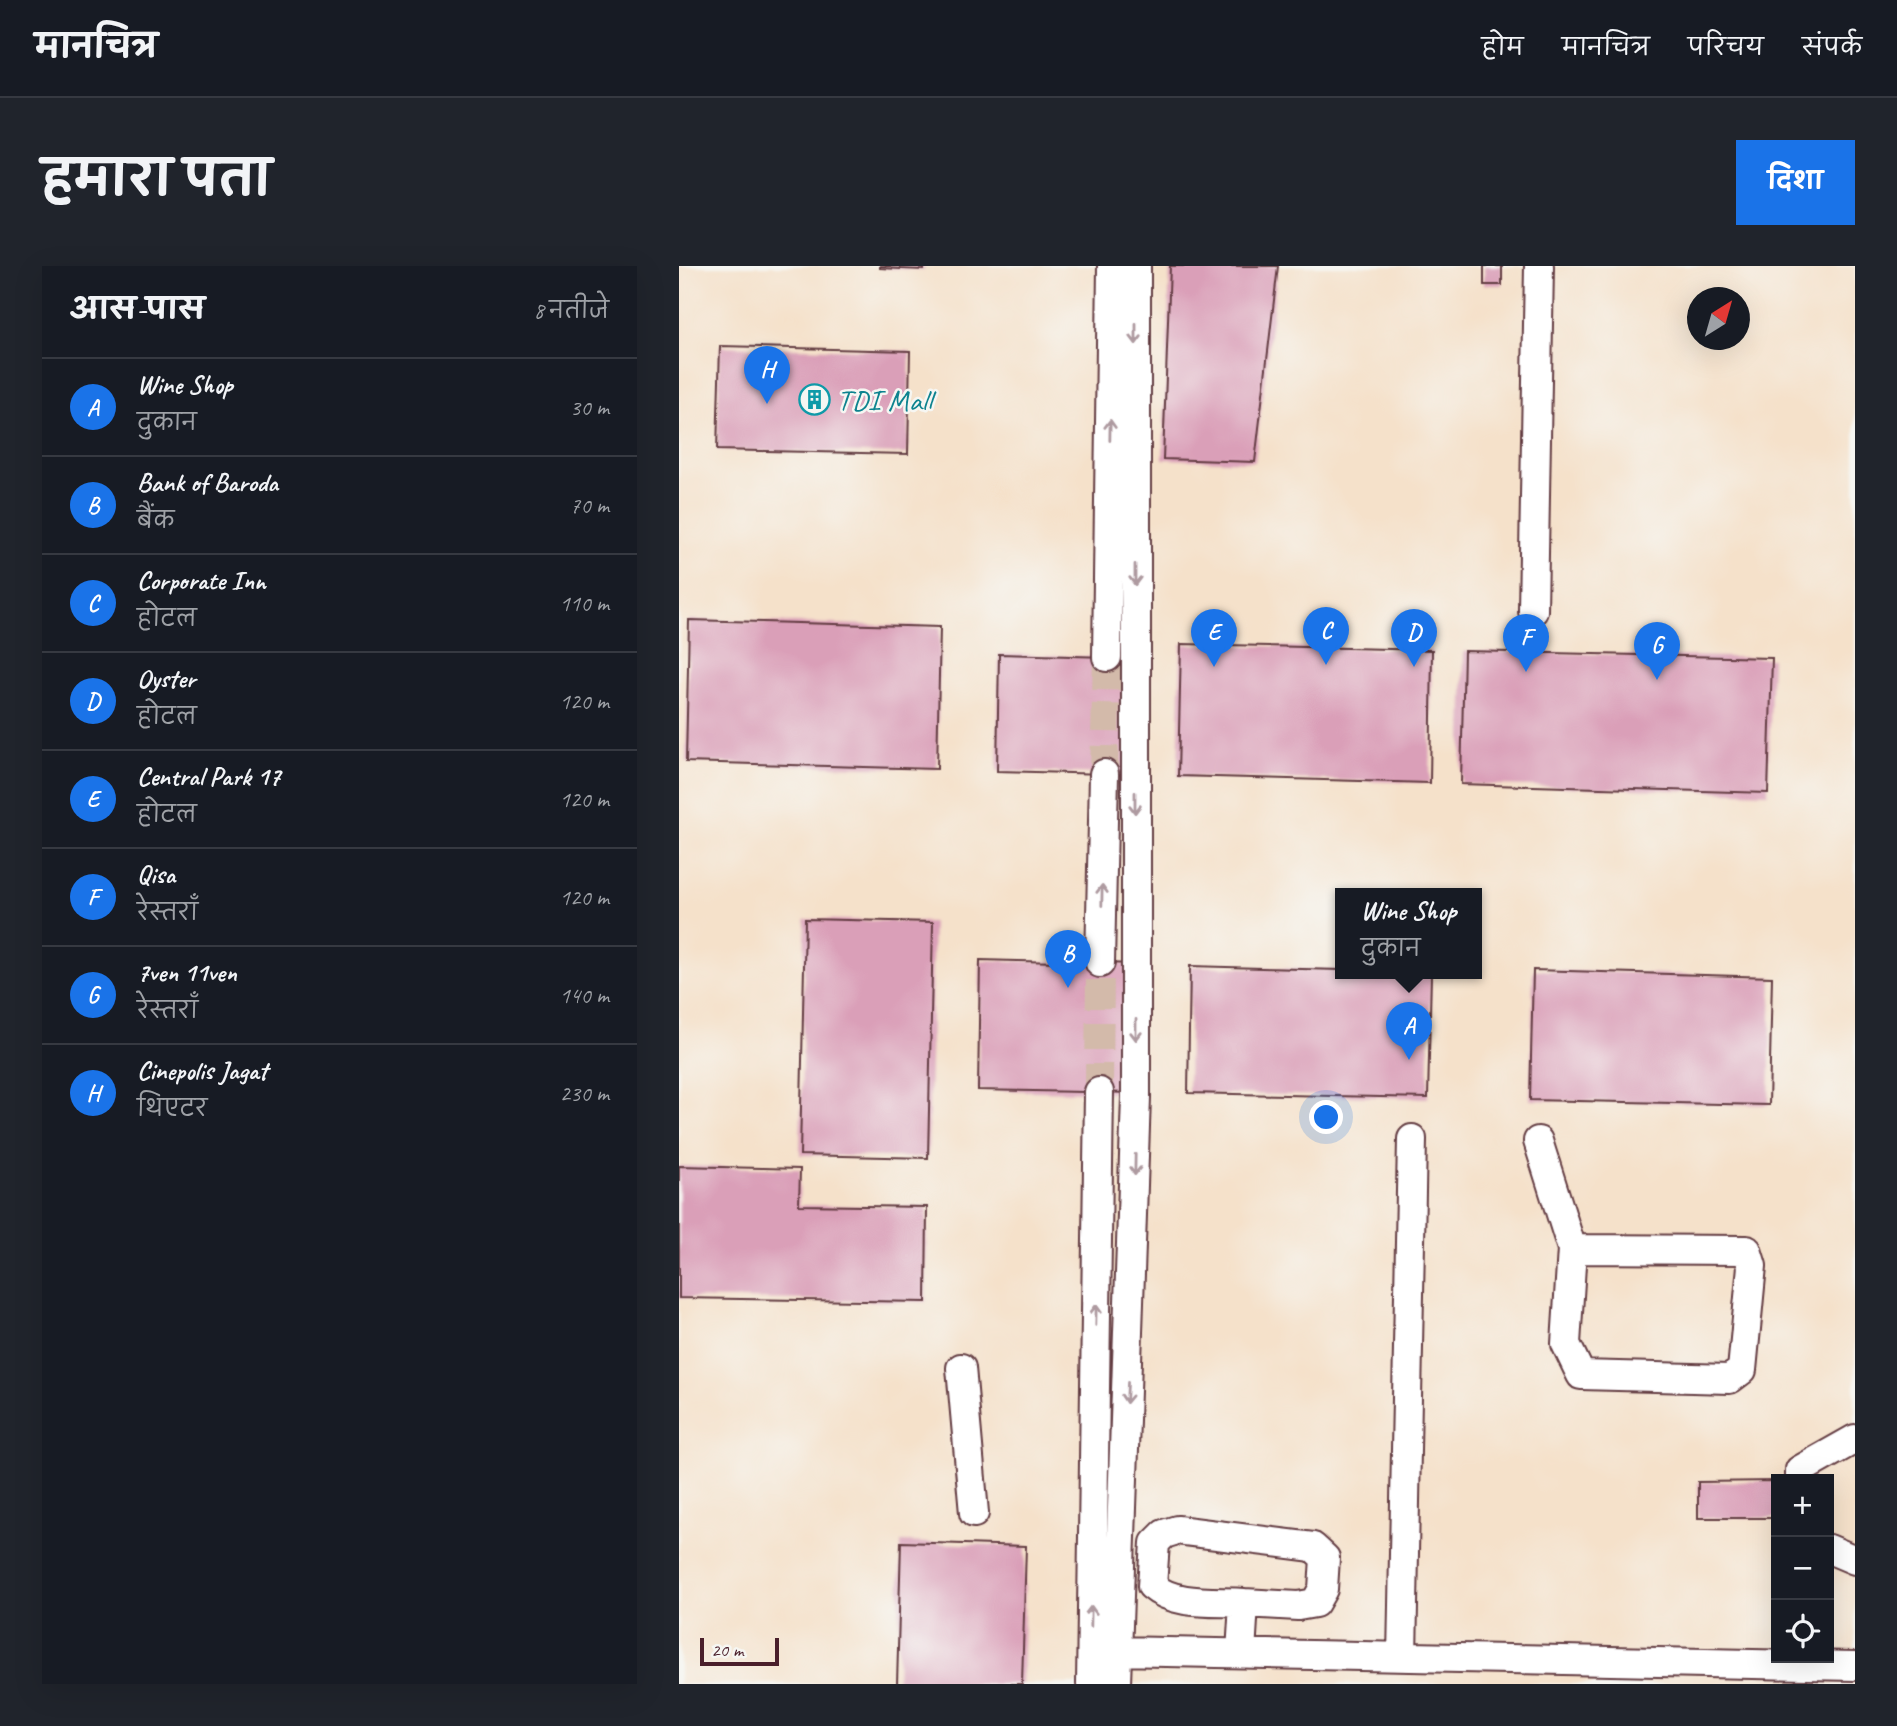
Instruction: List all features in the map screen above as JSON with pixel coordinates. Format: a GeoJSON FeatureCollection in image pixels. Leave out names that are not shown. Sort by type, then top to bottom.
{"type":"FeatureCollection","features":[{"type":"Feature","properties":{"kind":"street"},"geometry":{"type":"LineString","coordinates":[[1112,266],[1122,503],[1136,1097],[1132,1285],[1116,1684]]}},
{"type":"Feature","properties":{"kind":"street"},"geometry":{"type":"LineString","coordinates":[[1107,657],[1122,503],[1136,266]]}},
{"type":"Feature","properties":{"kind":"street"},"geometry":{"type":"LineString","coordinates":[[1533,611],[1539,266]]}},
{"type":"Feature","properties":{"kind":"street"},"geometry":{"type":"LineString","coordinates":[[1100,963],[1104,774]]}},
{"type":"Feature","properties":{"kind":"street"},"geometry":{"type":"LineString","coordinates":[[1090,1684],[1099,1093]]}},
{"type":"Feature","properties":{"kind":"street"},"geometry":{"type":"LineString","coordinates":[[1402,1657],[1412,1139]]}},
{"type":"Feature","properties":{"kind":"street"},"geometry":{"type":"LineString","coordinates":[[1538,1141],[1572,1249],[1566,1344],[1581,1375],[1730,1379],[1742,1370],[1752,1266],[1747,1250],[1572,1249]]}},
{"type":"Feature","properties":{"kind":"street"},"geometry":{"type":"LineString","coordinates":[[961,1368],[974,1513]]}},
{"type":"Feature","properties":{"kind":"street"},"geometry":{"type":"LineString","coordinates":[[1800,1474],[1800,1470],[1855,1439]]}},
{"type":"Feature","properties":{"kind":"street"},"geometry":{"type":"LineString","coordinates":[[1177,1530],[1313,1546],[1325,1558],[1323,1589],[1315,1603],[1298,1606],[1244,1603],[1181,1599],[1161,1594],[1152,1586],[1155,1544],[1164,1534],[1177,1530]]}},
{"type":"Feature","properties":{"kind":"street"},"geometry":{"type":"LineString","coordinates":[[1834,1551],[1855,1560]]}},
{"type":"Feature","properties":{"kind":"street"},"geometry":{"type":"LineString","coordinates":[[1241,1653],[1244,1603]]}},
{"type":"Feature","properties":{"kind":"street"},"geometry":{"type":"LineString","coordinates":[[1116,1651],[1855,1667]]}},
{"type":"Feature","properties":{"kind":"building"},"geometry":{"type":"Polygon","coordinates":[[[924,266],[924,270],[880,268],[924,266]]]}},
{"type":"Feature","properties":{"kind":"building"},"geometry":{"type":"Polygon","coordinates":[[[1170,266],[1278,266],[1255,462],[1163,459],[1170,266]]]}},
{"type":"Feature","properties":{"kind":"building"},"geometry":{"type":"Polygon","coordinates":[[[1484,266],[1502,266],[1502,285],[1484,285],[1484,266]]]}},
{"type":"Feature","properties":{"kind":"building","name":"TDI Mall"},"geometry":{"type":"Polygon","coordinates":[[[720,346],[910,351],[908,454],[717,450],[720,346]]]}},
{"type":"Feature","properties":{"kind":"building"},"geometry":{"type":"Polygon","coordinates":[[[689,620],[940,627],[937,769],[686,762],[689,620]]]}},
{"type":"Feature","properties":{"kind":"building"},"geometry":{"type":"Polygon","coordinates":[[[1181,644],[1432,650],[1430,783],[1178,776],[1181,644]]]}},
{"type":"Feature","properties":{"kind":"building"},"geometry":{"type":"Polygon","coordinates":[[[1464,651],[1772,658],[1768,793],[1461,784],[1464,651]]]}},
{"type":"Feature","properties":{"kind":"building"},"geometry":{"type":"Polygon","coordinates":[[[999,654],[1143,658],[1141,775],[997,771],[999,654]]]}},
{"type":"Feature","properties":{"kind":"building"},"geometry":{"type":"Polygon","coordinates":[[[805,919],[933,922],[928,1158],[800,1155],[805,919]]]}},
{"type":"Feature","properties":{"kind":"building"},"geometry":{"type":"Polygon","coordinates":[[[980,960],[1139,964],[1137,1093],[978,1090],[980,960]]]}},
{"type":"Feature","properties":{"kind":"building"},"geometry":{"type":"Polygon","coordinates":[[[1190,966],[1335,970],[1335,979],[1431,979],[1428,1098],[1188,1093],[1190,966]]]}},
{"type":"Feature","properties":{"kind":"building"},"geometry":{"type":"Polygon","coordinates":[[[1533,970],[1772,977],[1769,1105],[1530,1100],[1533,970]]]}},
{"type":"Feature","properties":{"kind":"building"},"geometry":{"type":"Polygon","coordinates":[[[679,1166],[800,1169],[799,1205],[927,1207],[926,1302],[679,1298],[679,1166]]]}},
{"type":"Feature","properties":{"kind":"building"},"geometry":{"type":"Polygon","coordinates":[[[1771,1481],[1771,1518],[1698,1518],[1698,1482],[1771,1481]]]}},
{"type":"Feature","properties":{"kind":"building"},"geometry":{"type":"Polygon","coordinates":[[[901,1542],[1026,1546],[1022,1684],[897,1684],[901,1542]]]}},
{"type":"Feature","properties":{"kind":"tunnel"},"geometry":{"type":"LineString","coordinates":[[1104,774],[1107,657]]}},
{"type":"Feature","properties":{"kind":"tunnel"},"geometry":{"type":"LineString","coordinates":[[1099,1092],[1100,963]]}},
{"type":"Feature","properties":{"kind":"place","name":"TDI Mall"},"geometry":{"type":"Point","coordinates":[814,400]}},
{"type":"Feature","properties":{"kind":"place","name":"Cinepolis Jagat"},"geometry":{"type":"Point","coordinates":[767,404]}},
{"type":"Feature","properties":{"kind":"place","name":"Corporate Inn"},"geometry":{"type":"Point","coordinates":[1326,665]}},
{"type":"Feature","properties":{"kind":"place","name":"Central Park 17"},"geometry":{"type":"Point","coordinates":[1214,667]}},
{"type":"Feature","properties":{"kind":"place","name":"Oyster"},"geometry":{"type":"Point","coordinates":[1414,667]}},
{"type":"Feature","properties":{"kind":"place","name":"Qisa"},"geometry":{"type":"Point","coordinates":[1526,672]}},
{"type":"Feature","properties":{"kind":"place","name":"7ven 11ven"},"geometry":{"type":"Point","coordinates":[1657,680]}},
{"type":"Feature","properties":{"kind":"place","name":"Bank of Baroda"},"geometry":{"type":"Point","coordinates":[1068,988]}},
{"type":"Feature","properties":{"kind":"place","name":"Wine Shop"},"geometry":{"type":"Point","coordinates":[1409,1060]}}]}
